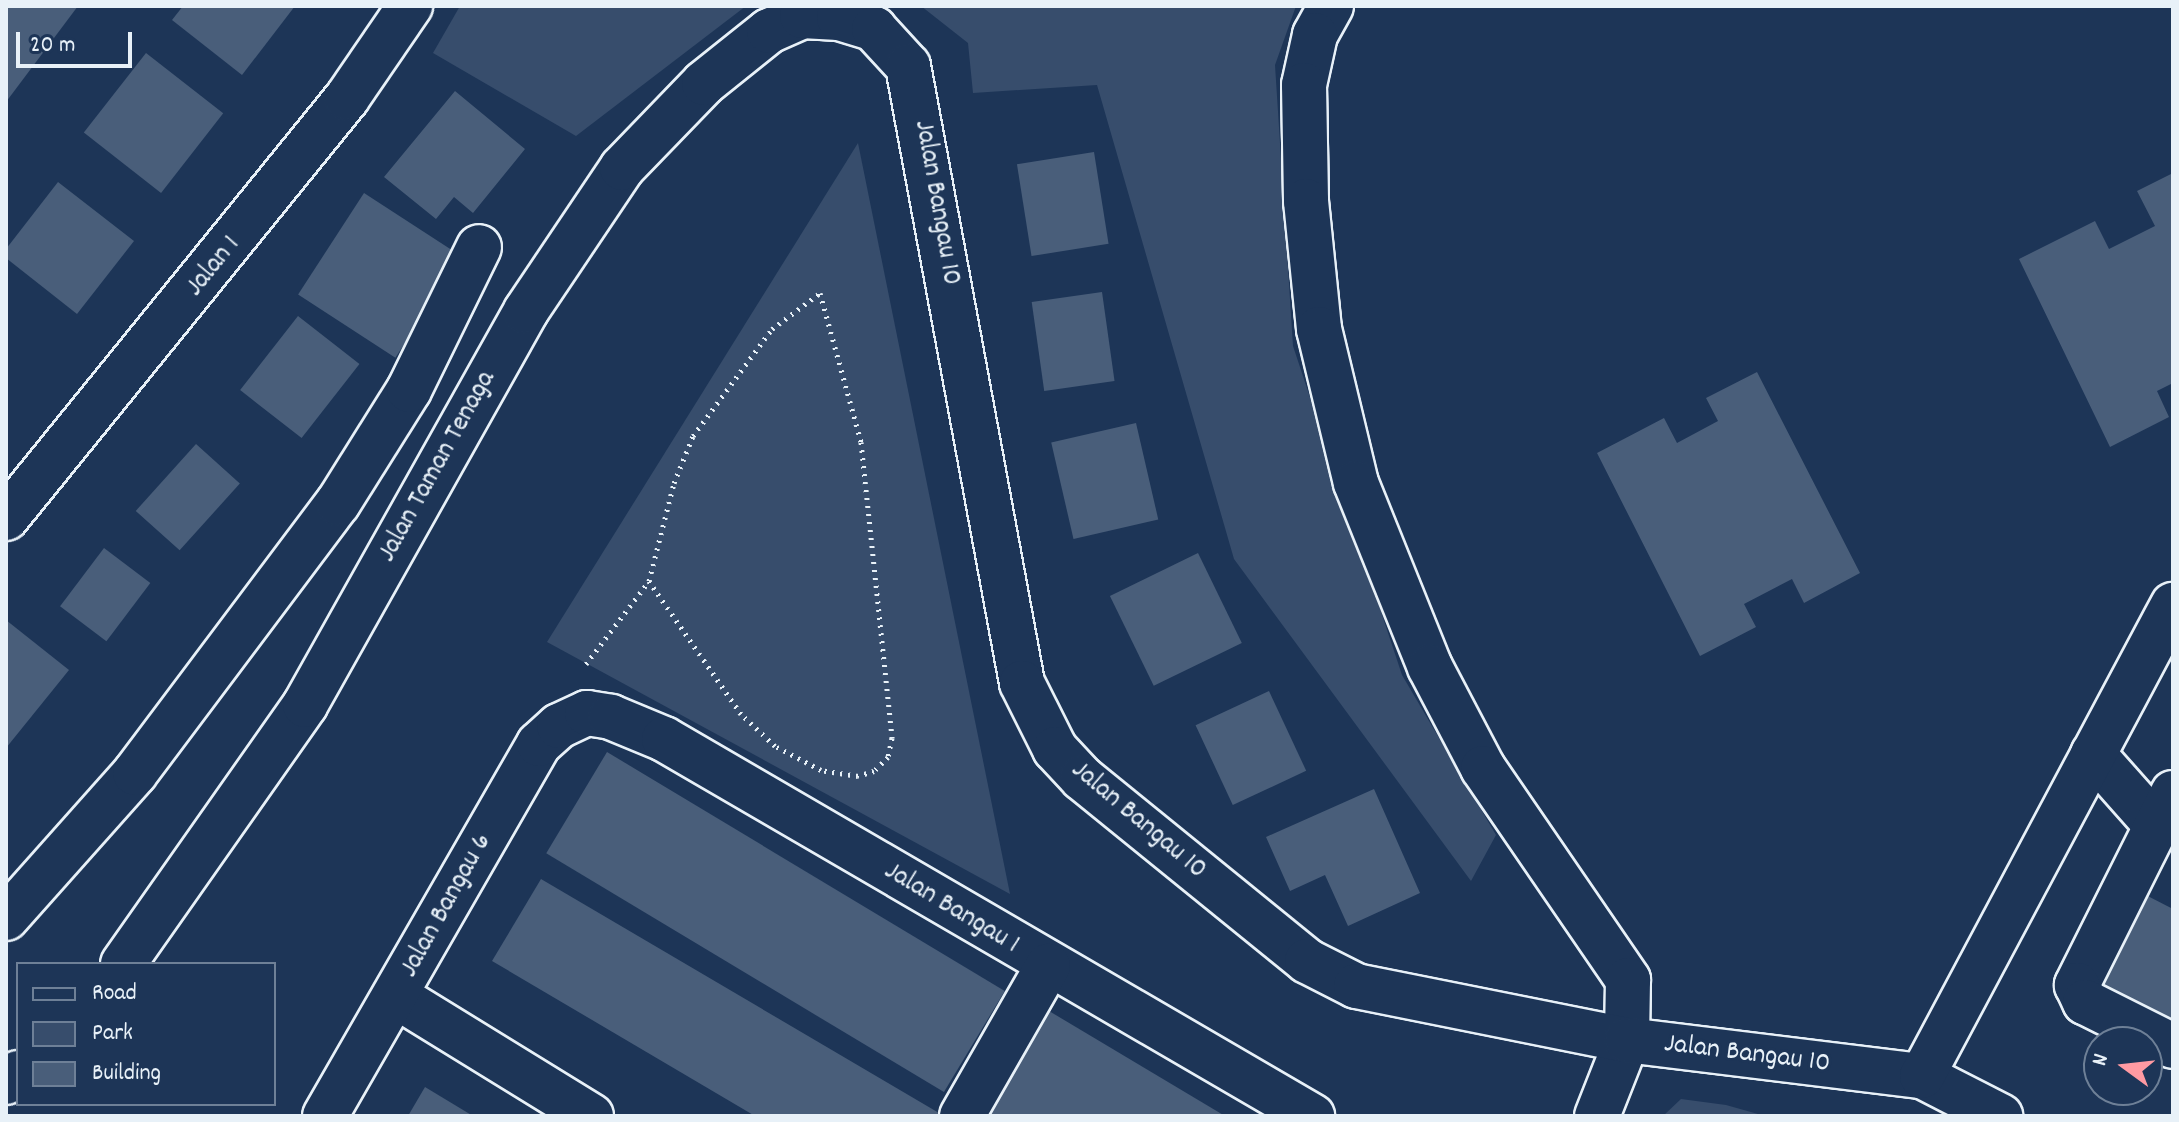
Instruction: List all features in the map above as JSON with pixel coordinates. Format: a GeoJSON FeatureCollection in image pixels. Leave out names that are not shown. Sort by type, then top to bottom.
{"type":"FeatureCollection","features":[{"type":"Feature","properties":{"kind":"street","name":"Jalan 1"},"geometry":{"type":"LineString","coordinates":[[6,518],[338,110],[410,6]]}},
{"type":"Feature","properties":{"kind":"street"},"geometry":{"type":"LineString","coordinates":[[1331,6],[1315,35],[1304,85],[1306,201],[1319,329],[1356,483],[1430,667],[1483,768],[1628,980],[1627,1040],[1597,1116]]}},
{"type":"Feature","properties":{"kind":"street","name":"Jalan Bangau 10"},"geometry":{"type":"LineString","coordinates":[[802,16],[839,18],[874,29],[908,66],[1022,683],[1055,749],[1082,778],[1307,961],[1356,986],[1627,1040],[1922,1076],[2000,1116]]}},
{"type":"Feature","properties":{"kind":"street","name":"Jalan Taman Tenaga"},"geometry":{"type":"LineString","coordinates":[[124,962],[305,705],[526,311],[622,168],[704,83],[769,31],[802,16]]}},
{"type":"Feature","properties":{"kind":"street"},"geometry":{"type":"LineString","coordinates":[[6,918],[135,773],[338,503],[409,390],[479,247]]}},
{"type":"Feature","properties":{"kind":"street"},"geometry":{"type":"LineString","coordinates":[[1922,1076],[2173,605]]}},
{"type":"Feature","properties":{"kind":"street","name":"Jalan Bangau 1"},"geometry":{"type":"LineString","coordinates":[[587,713],[611,717],[664,739],[1048,966],[1312,1116]]}},
{"type":"Feature","properties":{"kind":"street","name":"Jalan Bangau 6"},"geometry":{"type":"LineString","coordinates":[[325,1116],[539,744],[559,726],[587,713]]}},
{"type":"Feature","properties":{"kind":"street"},"geometry":{"type":"LineString","coordinates":[[2093,754],[2160,837],[2077,985],[2085,1002],[2173,1046]]}},
{"type":"Feature","properties":{"kind":"street"},"geometry":{"type":"LineString","coordinates":[[962,1116],[1048,966]]}},
{"type":"Feature","properties":{"kind":"street"},"geometry":{"type":"LineString","coordinates":[[396,996],[591,1116]]}},
{"type":"Feature","properties":{"kind":"path"},"geometry":{"type":"LineString","coordinates":[[586,664],[649,581],[674,483],[693,436],[772,329],[820,293],[861,442],[892,738],[888,757],[874,771],[858,776],[821,770],[775,746],[741,714],[649,581]]}},
{"type":"Feature","properties":{"kind":"green space"},"geometry":{"type":"Polygon","coordinates":[[[460,6],[746,6],[576,136],[433,53],[460,6]]]}},
{"type":"Feature","properties":{"kind":"green space"},"geometry":{"type":"Polygon","coordinates":[[[921,6],[1296,6],[1275,65],[1293,346],[1402,675],[1496,835],[1471,881],[1234,559],[1097,85],[973,93],[968,43],[921,6]]]}},
{"type":"Feature","properties":{"kind":"green space"},"geometry":{"type":"Polygon","coordinates":[[[858,143],[1010,894],[547,642],[858,143]]]}},
{"type":"Feature","properties":{"kind":"green space"},"geometry":{"type":"Polygon","coordinates":[[[1681,1099],[1726,1105],[1765,1116],[1663,1116],[1681,1099]]]}},
{"type":"Feature","properties":{"kind":"building"},"geometry":{"type":"Polygon","coordinates":[[[6,6],[78,6],[6,102],[6,6]]]}},
{"type":"Feature","properties":{"kind":"building"},"geometry":{"type":"Polygon","coordinates":[[[183,6],[295,6],[242,75],[172,20],[183,6]]]}},
{"type":"Feature","properties":{"kind":"building"},"geometry":{"type":"Polygon","coordinates":[[[146,53],[223,113],[161,193],[84,133],[146,53]]]}},
{"type":"Feature","properties":{"kind":"building"},"geometry":{"type":"Polygon","coordinates":[[[455,91],[525,149],[473,213],[454,197],[436,219],[384,177],[455,91]]]}},
{"type":"Feature","properties":{"kind":"building"},"geometry":{"type":"Polygon","coordinates":[[[1094,152],[1109,244],[1032,256],[1017,164],[1094,152]]]}},
{"type":"Feature","properties":{"kind":"building"},"geometry":{"type":"Polygon","coordinates":[[[2173,173],[2173,383],[2157,391],[2169,417],[2110,447],[2019,259],[2095,221],[2109,249],[2155,226],[2137,191],[2173,173]]]}},
{"type":"Feature","properties":{"kind":"building"},"geometry":{"type":"Polygon","coordinates":[[[58,182],[134,241],[77,314],[6,258],[6,249],[58,182]]]}},
{"type":"Feature","properties":{"kind":"building"},"geometry":{"type":"Polygon","coordinates":[[[364,193],[461,256],[395,358],[298,294],[364,193]]]}},
{"type":"Feature","properties":{"kind":"building"},"geometry":{"type":"Polygon","coordinates":[[[1102,292],[1115,381],[1044,391],[1032,302],[1102,292]]]}},
{"type":"Feature","properties":{"kind":"building"},"geometry":{"type":"Polygon","coordinates":[[[298,316],[359,364],[302,438],[240,390],[298,316]]]}},
{"type":"Feature","properties":{"kind":"building"},"geometry":{"type":"Polygon","coordinates":[[[1757,372],[1860,573],[1804,603],[1792,579],[1744,604],[1756,627],[1700,656],[1597,453],[1664,418],[1677,443],[1718,421],[1706,398],[1757,372]]]}},
{"type":"Feature","properties":{"kind":"building"},"geometry":{"type":"Polygon","coordinates":[[[1136,423],[1158,519],[1073,539],[1051,443],[1136,423]]]}},
{"type":"Feature","properties":{"kind":"building"},"geometry":{"type":"Polygon","coordinates":[[[196,444],[240,483],[180,550],[136,511],[196,444]]]}},
{"type":"Feature","properties":{"kind":"building"},"geometry":{"type":"Polygon","coordinates":[[[104,548],[150,583],[106,641],[60,606],[104,548]]]}},
{"type":"Feature","properties":{"kind":"building"},"geometry":{"type":"Polygon","coordinates":[[[1198,553],[1242,643],[1154,686],[1110,596],[1198,553]]]}},
{"type":"Feature","properties":{"kind":"building"},"geometry":{"type":"Polygon","coordinates":[[[6,620],[69,670],[6,748],[6,620]]]}},
{"type":"Feature","properties":{"kind":"building"},"geometry":{"type":"Polygon","coordinates":[[[1269,691],[1306,771],[1233,805],[1196,725],[1269,691]]]}},
{"type":"Feature","properties":{"kind":"building"},"geometry":{"type":"Polygon","coordinates":[[[607,752],[1005,991],[944,1092],[546,853],[607,752]]]}},
{"type":"Feature","properties":{"kind":"building"},"geometry":{"type":"Polygon","coordinates":[[[1374,789],[1420,893],[1348,926],[1325,875],[1290,891],[1266,837],[1374,789]]]}},
{"type":"Feature","properties":{"kind":"building"},"geometry":{"type":"Polygon","coordinates":[[[541,879],[939,1113],[937,1116],[755,1116],[492,961],[541,879]]]}},
{"type":"Feature","properties":{"kind":"building"},"geometry":{"type":"Polygon","coordinates":[[[2136,890],[2173,909],[2173,1026],[2088,982],[2136,890]]]}},
{"type":"Feature","properties":{"kind":"building"},"geometry":{"type":"Polygon","coordinates":[[[1039,1005],[1225,1116],[985,1116],[1039,1005]]]}},
{"type":"Feature","properties":{"kind":"building"},"geometry":{"type":"Polygon","coordinates":[[[425,1087],[473,1116],[408,1116],[425,1087]]]}}]}
